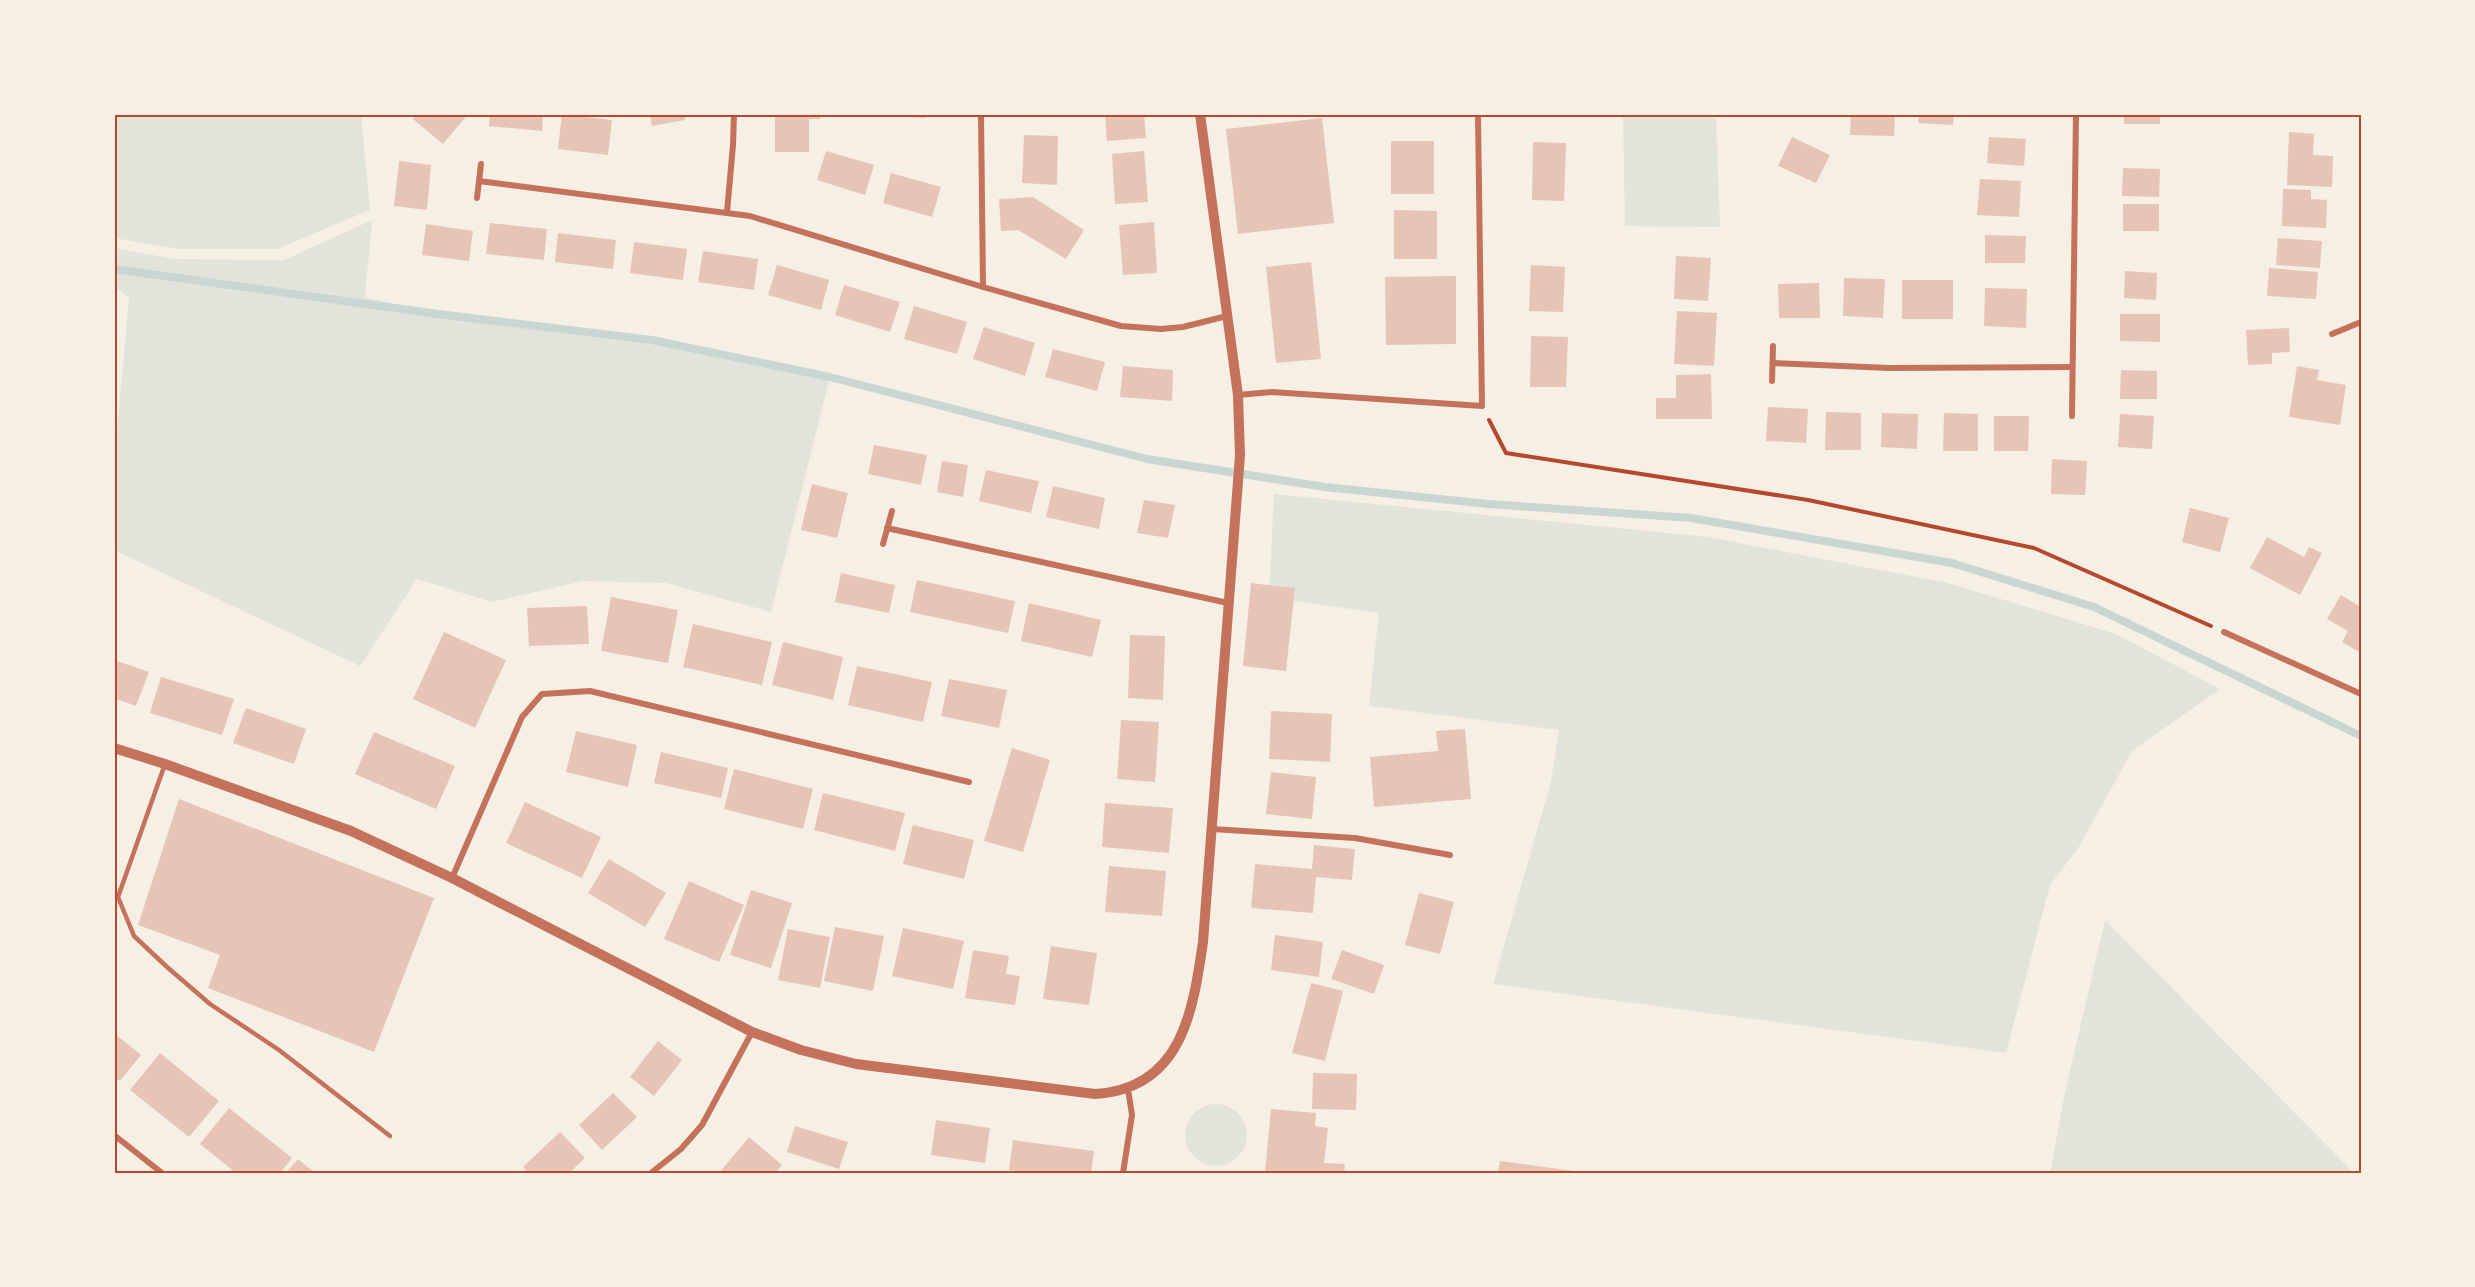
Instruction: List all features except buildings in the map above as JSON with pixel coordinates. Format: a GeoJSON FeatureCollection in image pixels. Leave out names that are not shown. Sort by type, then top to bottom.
{"type":"FeatureCollection","features":[{"type":"Feature","properties":{"kind":"street"},"geometry":{"type":"LineString","coordinates":[[727,212],[734,145],[734,114]]}},
{"type":"Feature","properties":{"kind":"street"},"geometry":{"type":"LineString","coordinates":[[981,114],[983,287]]}},
{"type":"Feature","properties":{"kind":"street"},"geometry":{"type":"LineString","coordinates":[[114,748],[351,831],[452,878],[752,1032],[801,1050],[856,1064],[1095,1094],[1128,1089],[1152,1074],[1167,1059],[1183,1033],[1194,1001],[1203,942],[1240,455],[1238,395],[1200,114]]}},
{"type":"Feature","properties":{"kind":"street"},"geometry":{"type":"LineString","coordinates":[[1238,395],[1272,392],[1482,406],[1478,114]]}},
{"type":"Feature","properties":{"kind":"street"},"geometry":{"type":"LineString","coordinates":[[2072,416],[2076,114]]}},
{"type":"Feature","properties":{"kind":"street"},"geometry":{"type":"LineString","coordinates":[[477,198],[481,164]]}},
{"type":"Feature","properties":{"kind":"street"},"geometry":{"type":"LineString","coordinates":[[479,181],[727,212],[777,223],[983,287],[1121,326],[1161,329],[1183,327],[1227,316]]}},
{"type":"Feature","properties":{"kind":"street"},"geometry":{"type":"LineString","coordinates":[[2332,334],[2361,322]]}},
{"type":"Feature","properties":{"kind":"street"},"geometry":{"type":"LineString","coordinates":[[1772,381],[1773,346]]}},
{"type":"Feature","properties":{"kind":"street"},"geometry":{"type":"LineString","coordinates":[[1773,363],[1889,368],[2072,368]]}},
{"type":"Feature","properties":{"kind":"street"},"geometry":{"type":"LineString","coordinates":[[884,544],[891,510]]}},
{"type":"Feature","properties":{"kind":"street"},"geometry":{"type":"LineString","coordinates":[[887,528],[1228,603]]}},
{"type":"Feature","properties":{"kind":"street"},"geometry":{"type":"LineString","coordinates":[[2224,632],[2361,694]]}},
{"type":"Feature","properties":{"kind":"street"},"geometry":{"type":"LineString","coordinates":[[452,878],[522,717],[542,694],[590,691],[969,782]]}},
{"type":"Feature","properties":{"kind":"street"},"geometry":{"type":"LineString","coordinates":[[1212,828],[1355,838],[1450,855]]}},
{"type":"Feature","properties":{"kind":"street"},"geometry":{"type":"LineString","coordinates":[[651,1173],[681,1149],[702,1125],[752,1032]]}},
{"type":"Feature","properties":{"kind":"street"},"geometry":{"type":"LineString","coordinates":[[1124,1173],[1132,1115],[1128,1089]]}},
{"type":"Feature","properties":{"kind":"street"},"geometry":{"type":"LineString","coordinates":[[114,1135],[162,1173]]}},
{"type":"Feature","properties":{"kind":"lane"},"geometry":{"type":"LineString","coordinates":[[165,764],[118,897],[134,936],[210,1004],[279,1050],[390,1136]]}},
{"type":"Feature","properties":{"kind":"path"},"geometry":{"type":"LineString","coordinates":[[1482,406],[1506,453],[1808,500],[2034,548],[2224,632]]}},
{"type":"Feature","properties":{"kind":"shaded area"},"geometry":{"type":"Polygon","coordinates":[[[114,114],[361,114],[370,210],[277,249],[179,249],[114,238],[114,114]]]}},
{"type":"Feature","properties":{"kind":"shaded area"},"geometry":{"type":"Polygon","coordinates":[[[1623,114],[1716,114],[1720,227],[1625,226],[1623,114]]]}},
{"type":"Feature","properties":{"kind":"shaded area"},"geometry":{"type":"Polygon","coordinates":[[[372,220],[365,297],[438,314],[652,340],[830,377],[771,612],[666,583],[583,581],[492,602],[417,579],[360,666],[114,550],[114,441],[117,431],[129,298],[114,286],[114,248],[175,259],[284,260],[372,220]]]}},
{"type":"Feature","properties":{"kind":"shaded area"},"geometry":{"type":"Polygon","coordinates":[[[1274,494],[1708,537],[1948,583],[2116,634],[2220,689],[2132,751],[2079,847],[2050,885],[2006,1053],[1493,984],[1551,782],[1559,730],[1369,706],[1379,613],[1269,597],[1274,494]]]}},
{"type":"Feature","properties":{"kind":"shaded area"},"geometry":{"type":"Polygon","coordinates":[[[2105,920],[2354,1173],[2050,1173],[2064,1097],[2105,920]]]}},
{"type":"Feature","properties":{"kind":"shaded area"},"geometry":{"type":"Polygon","coordinates":[[[1210,1104],[1222,1104],[1238,1113],[1245,1123],[1247,1135],[1245,1147],[1238,1157],[1222,1166],[1210,1166],[1199,1161],[1190,1152],[1185,1141],[1185,1129],[1190,1118],[1199,1109],[1210,1104]]]}},
{"type":"Feature","properties":{"kind":"waterway"},"geometry":{"type":"LineString","coordinates":[[114,269],[438,314],[652,340],[830,377],[1147,459],[1325,487],[1488,504],[1691,518],[1952,563],[2094,607],[2361,736]]}}]}
